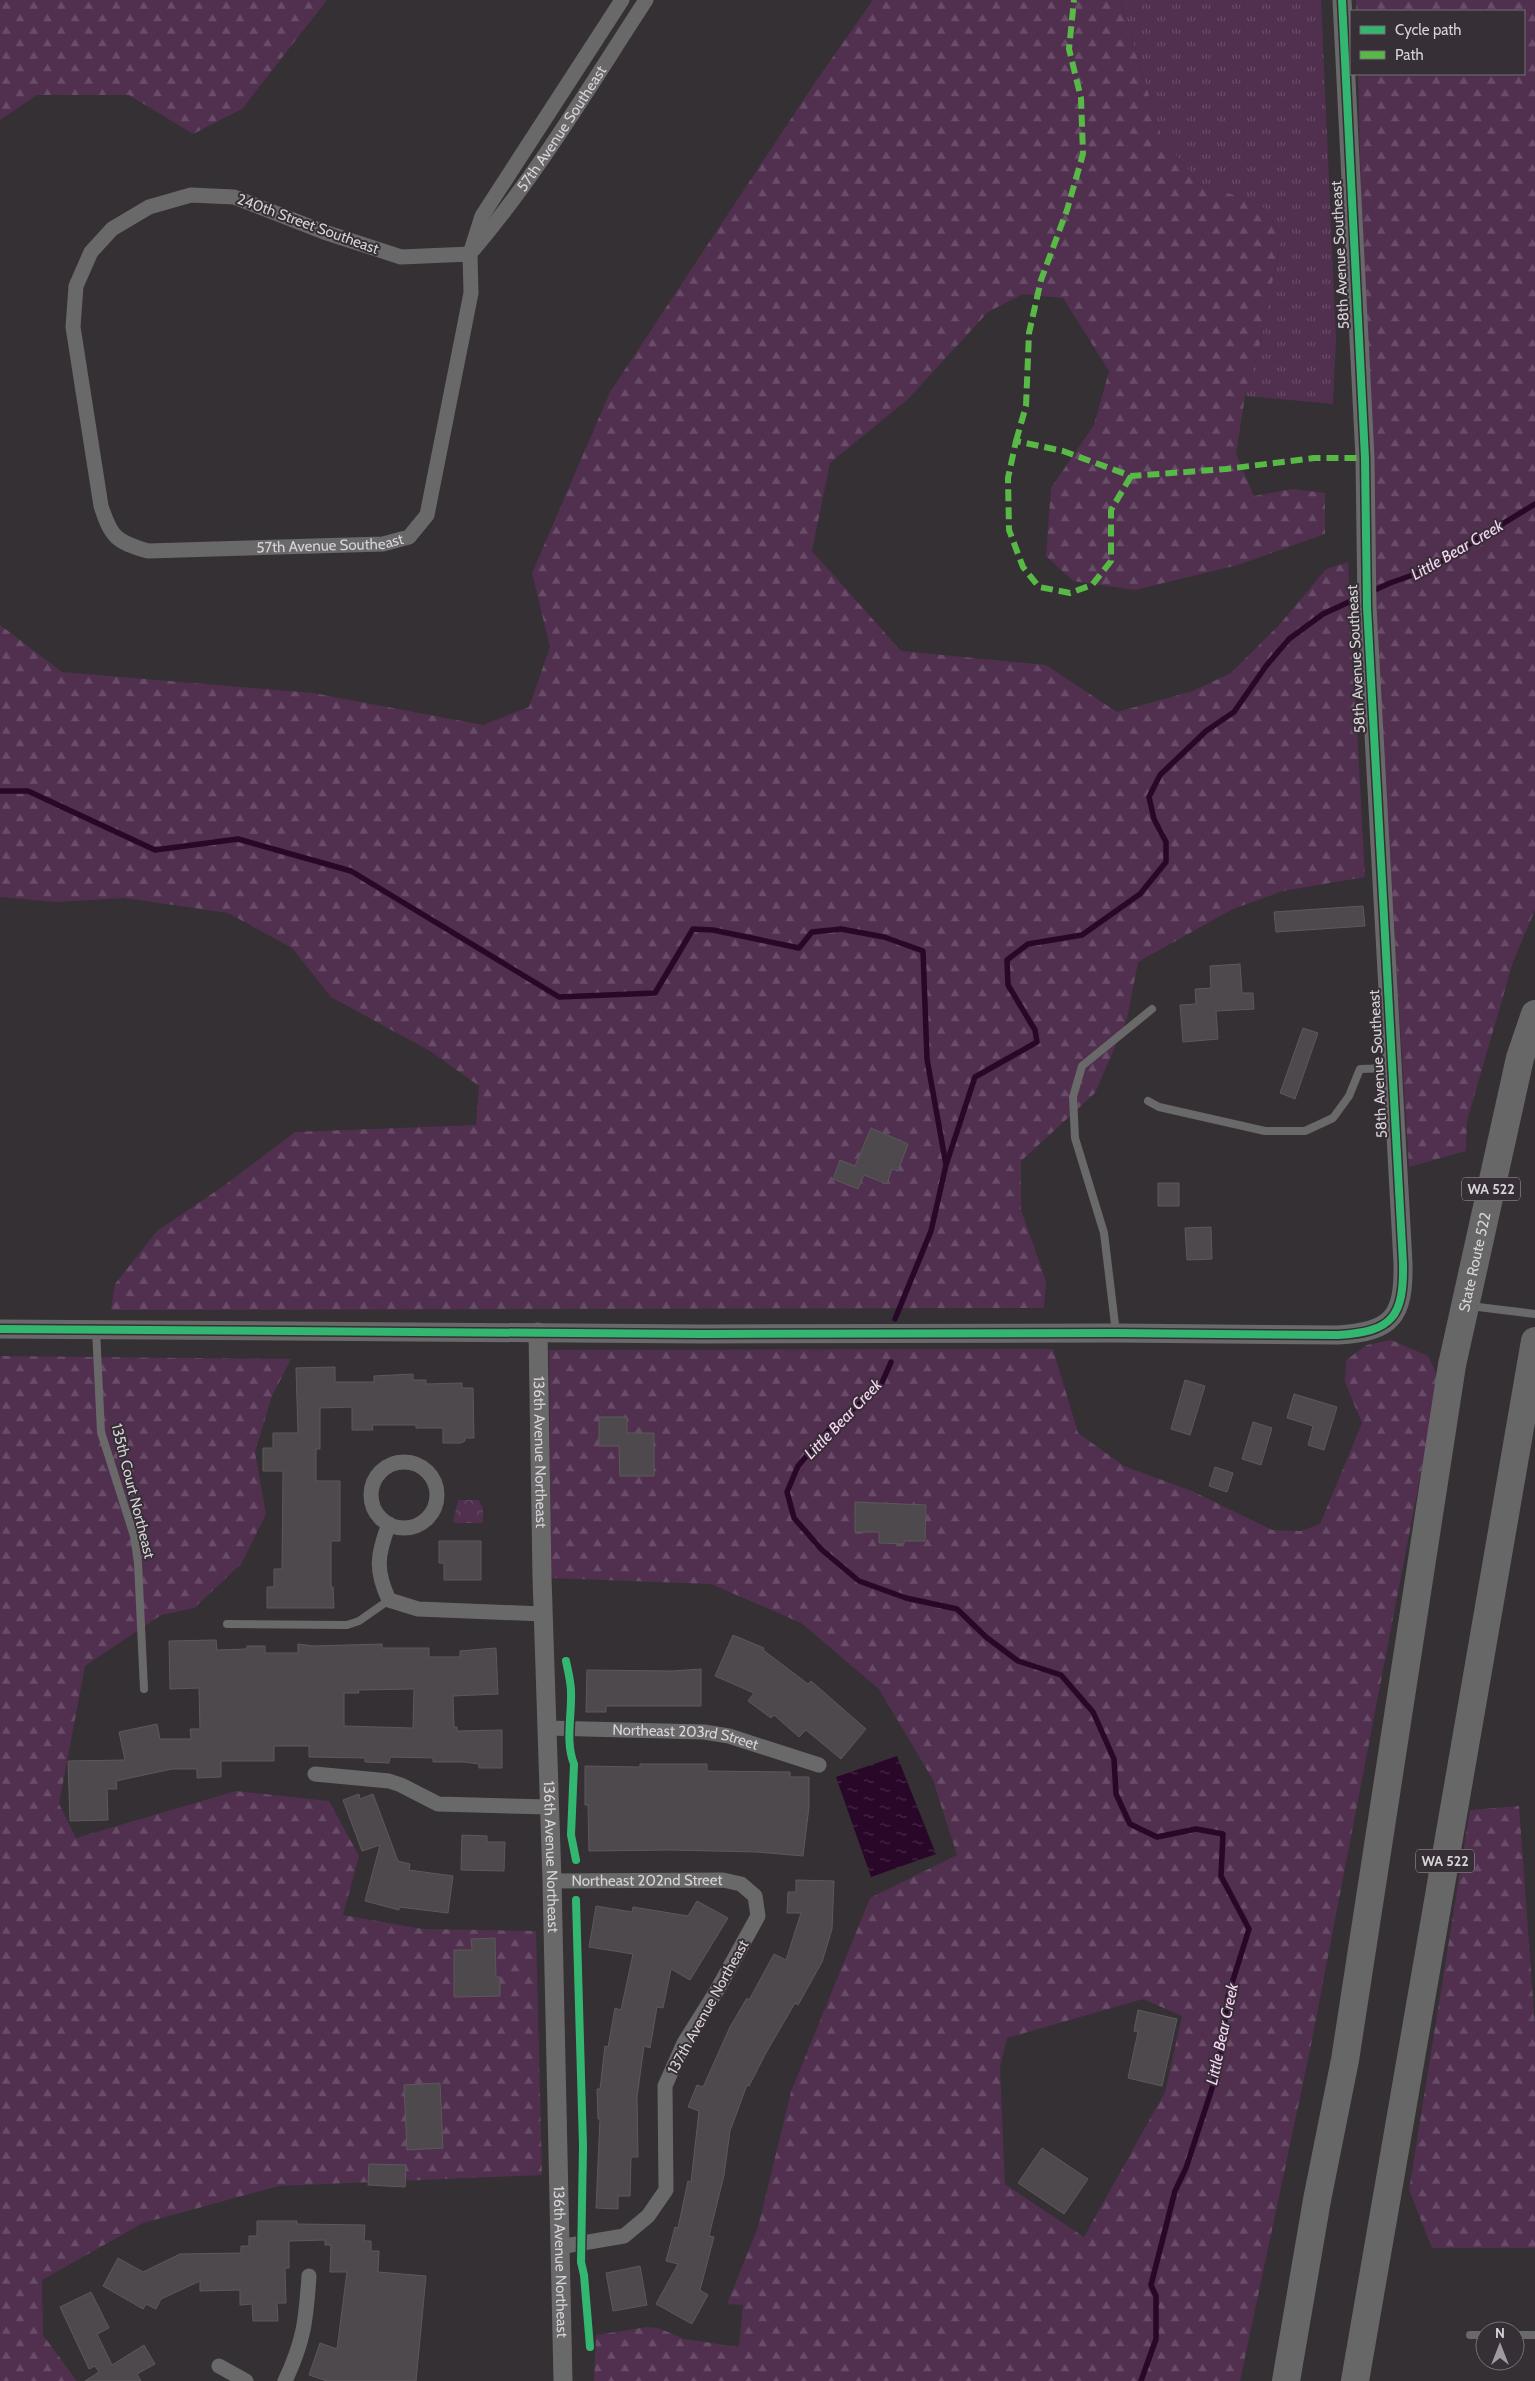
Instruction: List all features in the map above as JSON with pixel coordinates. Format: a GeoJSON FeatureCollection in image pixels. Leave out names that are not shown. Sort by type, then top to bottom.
{"type":"FeatureCollection","features":[{"type":"Feature","properties":{"kind":"highway","name":"State Route 522"},"geometry":{"type":"LineString","coordinates":[[1286,2381],[1317,2200],[1345,2060],[1452,1365],[1520,1058],[1535,1014]]}},
{"type":"Feature","properties":{"kind":"highway","name":"WA 522"},"geometry":{"type":"LineString","coordinates":[[1355,2381],[1535,1341]]}},
{"type":"Feature","properties":{"kind":"street","name":"57th Avenue Southeast"},"geometry":{"type":"LineString","coordinates":[[101,506],[108,528],[124,544],[148,551],[383,544],[410,537],[427,515],[439,463],[471,294],[470,254],[482,216],[622,0]]}},
{"type":"Feature","properties":{"kind":"street","name":"57th Avenue Southeast"},"geometry":{"type":"LineString","coordinates":[[470,254],[499,220],[646,0]]}},
{"type":"Feature","properties":{"kind":"street","name":"58th Avenue Southeast"},"geometry":{"type":"LineString","coordinates":[[1116,1333],[1359,1334],[1379,1328],[1394,1316],[1400,1305],[1403,1286],[1367,607],[1365,458],[1342,0]]}},
{"type":"Feature","properties":{"kind":"street"},"geometry":{"type":"LineString","coordinates":[[582,60],[599,73]]}},
{"type":"Feature","properties":{"kind":"street","name":"240th Street Southeast"},"geometry":{"type":"LineString","coordinates":[[101,506],[72,327],[76,286],[91,252],[112,229],[149,207],[191,195],[234,197],[324,232],[401,257],[470,254]]}},
{"type":"Feature","properties":{"kind":"street"},"geometry":{"type":"LineString","coordinates":[[0,1329],[701,1334],[1116,1333]]}},
{"type":"Feature","properties":{"kind":"street","name":"136th Avenue Northeast"},"geometry":{"type":"LineString","coordinates":[[538,1332],[543,1614],[552,1881],[563,2381]]}},
{"type":"Feature","properties":{"kind":"street"},"geometry":{"type":"LineString","coordinates":[[413,1463],[423,1468],[435,1486],[437,1497],[434,1508],[428,1517],[419,1524],[409,1527],[388,1524],[379,1517],[373,1508],[372,1487],[376,1477],[392,1464],[413,1463]]}},
{"type":"Feature","properties":{"kind":"street"},"geometry":{"type":"LineString","coordinates":[[388,1524],[379,1549],[378,1568],[389,1600],[418,1609],[543,1614]]}},
{"type":"Feature","properties":{"kind":"street","name":"Northeast 203rd Street"},"geometry":{"type":"LineString","coordinates":[[547,1728],[704,1732],[729,1736],[819,1765]]}},
{"type":"Feature","properties":{"kind":"street"},"geometry":{"type":"LineString","coordinates":[[314,1774],[389,1781],[438,1804],[549,1807]]}},
{"type":"Feature","properties":{"kind":"street","name":"Northeast 202nd Street"},"geometry":{"type":"LineString","coordinates":[[552,1881],[723,1880],[741,1884]]}},
{"type":"Feature","properties":{"kind":"street","name":"137th Avenue Northeast"},"geometry":{"type":"LineString","coordinates":[[559,2247],[624,2236],[648,2216],[666,2190],[664,2086],[684,2043],[758,1916],[755,1896],[741,1884]]}},
{"type":"Feature","properties":{"kind":"street"},"geometry":{"type":"LineString","coordinates":[[285,2381],[296,2357],[305,2328],[309,2276]]}},
{"type":"Feature","properties":{"kind":"street"},"geometry":{"type":"LineString","coordinates":[[218,2366],[246,2381]]}},
{"type":"Feature","properties":{"kind":"lane"},"geometry":{"type":"LineString","coordinates":[[1116,1333],[1104,1233],[1076,1138],[1073,1096],[1082,1066],[1152,1009]]}},
{"type":"Feature","properties":{"kind":"lane"},"geometry":{"type":"LineString","coordinates":[[1148,1101],[1159,1106],[1265,1131],[1305,1131],[1333,1118],[1349,1096],[1360,1069],[1392,1068]]}},
{"type":"Feature","properties":{"kind":"lane"},"geometry":{"type":"LineString","coordinates":[[1465,1305],[1535,1314]]}},
{"type":"Feature","properties":{"kind":"lane","name":"135th Court Northeast"},"geometry":{"type":"LineString","coordinates":[[96,1330],[101,1432],[134,1536],[138,1563],[144,1689]]}},
{"type":"Feature","properties":{"kind":"lane"},"geometry":{"type":"LineString","coordinates":[[228,1624],[347,1625],[358,1621],[389,1600]]}},
{"type":"Feature","properties":{"kind":"lane"},"geometry":{"type":"LineString","coordinates":[[1470,2335],[1475,2335]]}},
{"type":"Feature","properties":{"kind":"green space"},"geometry":{"type":"Polygon","coordinates":[[[0,0],[327,0],[242,109],[193,134],[129,95],[37,95],[0,120],[0,0]]]}},
{"type":"Feature","properties":{"kind":"green space"},"geometry":{"type":"Polygon","coordinates":[[[873,0],[1120,0],[1162,138],[1201,185],[1260,203],[1282,235],[1258,353],[1245,396],[1236,454],[1254,496],[1293,489],[1325,493],[1325,534],[1238,565],[1135,590],[1073,581],[1046,556],[1051,488],[1094,425],[1109,371],[1063,298],[1023,294],[988,312],[908,399],[830,463],[812,551],[901,651],[1046,665],[1117,712],[1193,691],[1231,673],[1280,624],[1326,569],[1348,562],[1365,877],[1283,891],[1233,909],[1138,962],[1127,1019],[1095,1093],[1021,1161],[1021,1210],[1046,1281],[1044,1308],[111,1310],[115,1284],[157,1231],[225,1185],[295,1132],[476,1125],[479,1086],[430,1051],[331,997],[292,948],[228,913],[125,898],[55,902],[0,897],[0,625],[62,672],[313,693],[483,725],[529,707],[550,647],[532,573],[610,392],[816,81],[873,0]]]}},
{"type":"Feature","properties":{"kind":"green space"},"geometry":{"type":"Polygon","coordinates":[[[1120,0],[1321,0],[1336,339],[1333,404],[1245,396],[1258,353],[1282,235],[1260,203],[1201,185],[1162,138],[1120,0]]]}},
{"type":"Feature","properties":{"kind":"green space"},"geometry":{"type":"Polygon","coordinates":[[[1356,0],[1535,0],[1535,910],[1513,962],[1467,1121],[1466,1151],[1409,1167],[1370,548],[1358,75],[1525,75],[1525,10],[1356,10],[1356,0]]]}},
{"type":"Feature","properties":{"kind":"green space"},"geometry":{"type":"Polygon","coordinates":[[[1391,1340],[1428,1356],[1439,1379],[1310,2050],[1240,2381],[594,2381],[596,2335],[647,2327],[658,2328],[685,2339],[739,2347],[743,2305],[727,2304],[758,2227],[791,2092],[870,1898],[957,1855],[933,1780],[879,1689],[801,1623],[711,1584],[551,1578],[549,1350],[1053,1349],[1078,1433],[1124,1466],[1192,1491],[1272,1530],[1301,1531],[1320,1524],[1362,1423],[1345,1382],[1346,1360],[1367,1345],[1391,1340]],[[1143,1999],[1007,2038],[1000,2067],[1005,2184],[1084,2237],[1165,2092],[1182,2016],[1143,1999]]]}},
{"type":"Feature","properties":{"kind":"green space"},"geometry":{"type":"Polygon","coordinates":[[[0,1356],[291,1359],[272,1396],[255,1452],[266,1514],[241,1564],[194,1608],[161,1615],[85,1666],[59,1804],[76,1838],[236,1791],[329,1801],[359,1856],[343,1915],[423,1929],[536,1931],[542,2175],[279,2186],[143,2223],[42,2280],[43,2335],[77,2381],[0,2381],[0,1356]]]}},
{"type":"Feature","properties":{"kind":"green space"},"geometry":{"type":"Polygon","coordinates":[[[458,1500],[479,1500],[483,1509],[483,1523],[453,1523],[458,1500]]]}},
{"type":"Feature","properties":{"kind":"green space"},"geometry":{"type":"Polygon","coordinates":[[[1519,1806],[1535,2026],[1535,2248],[1432,2248],[1409,2190],[1470,1810],[1519,1806]]]}},
{"type":"Feature","properties":{"kind":"water"},"geometry":{"type":"Polygon","coordinates":[[[897,1756],[936,1854],[871,1877],[836,1777],[897,1756]]]}},
{"type":"Feature","properties":{"kind":"building"},"geometry":{"type":"Polygon","coordinates":[[[1363,906],[1365,926],[1276,932],[1274,912],[1363,906]]]}},
{"type":"Feature","properties":{"kind":"building"},"geometry":{"type":"Polygon","coordinates":[[[1240,964],[1242,993],[1253,993],[1254,1009],[1216,1011],[1218,1039],[1183,1042],[1180,1005],[1196,1004],[1195,989],[1211,988],[1210,966],[1240,964]]]}},
{"type":"Feature","properties":{"kind":"building"},"geometry":{"type":"Polygon","coordinates":[[[1303,1028],[1318,1033],[1295,1099],[1280,1093],[1303,1028]]]}},
{"type":"Feature","properties":{"kind":"building"},"geometry":{"type":"Polygon","coordinates":[[[871,1128],[908,1144],[898,1171],[892,1169],[887,1184],[864,1175],[858,1189],[833,1179],[840,1160],[855,1166],[871,1128]]]}},
{"type":"Feature","properties":{"kind":"building"},"geometry":{"type":"Polygon","coordinates":[[[1158,1183],[1179,1183],[1179,1206],[1158,1206],[1158,1183]]]}},
{"type":"Feature","properties":{"kind":"building"},"geometry":{"type":"Polygon","coordinates":[[[1211,1227],[1212,1259],[1187,1260],[1185,1228],[1211,1227]]]}},
{"type":"Feature","properties":{"kind":"building"},"geometry":{"type":"Polygon","coordinates":[[[335,1367],[335,1382],[374,1382],[374,1376],[413,1374],[413,1380],[426,1380],[426,1384],[462,1383],[462,1388],[473,1388],[474,1438],[465,1438],[465,1441],[461,1443],[443,1443],[443,1428],[416,1428],[416,1425],[372,1425],[373,1430],[352,1430],[352,1407],[320,1408],[320,1449],[316,1449],[316,1481],[340,1481],[340,1541],[331,1541],[331,1587],[333,1587],[334,1608],[267,1608],[267,1587],[274,1587],[274,1569],[282,1569],[283,1471],[263,1471],[263,1448],[273,1448],[273,1433],[298,1433],[296,1368],[335,1367]]]}},
{"type":"Feature","properties":{"kind":"building"},"geometry":{"type":"Polygon","coordinates":[[[1185,1380],[1205,1386],[1190,1435],[1171,1429],[1185,1380]]]}},
{"type":"Feature","properties":{"kind":"building"},"geometry":{"type":"Polygon","coordinates":[[[1294,1394],[1337,1407],[1324,1450],[1308,1445],[1313,1426],[1287,1418],[1294,1394]]]}},
{"type":"Feature","properties":{"kind":"building"},"geometry":{"type":"Polygon","coordinates":[[[599,1417],[627,1417],[627,1433],[654,1433],[654,1476],[620,1476],[619,1446],[599,1446],[599,1417]]]}},
{"type":"Feature","properties":{"kind":"building"},"geometry":{"type":"Polygon","coordinates":[[[1253,1422],[1272,1428],[1261,1465],[1242,1459],[1253,1422]]]}},
{"type":"Feature","properties":{"kind":"building"},"geometry":{"type":"Polygon","coordinates":[[[1215,1467],[1233,1473],[1227,1492],[1209,1486],[1215,1467]]]}},
{"type":"Feature","properties":{"kind":"building"},"geometry":{"type":"Polygon","coordinates":[[[855,1502],[926,1505],[925,1541],[904,1541],[904,1544],[879,1543],[879,1532],[855,1532],[855,1502]]]}},
{"type":"Feature","properties":{"kind":"building"},"geometry":{"type":"Polygon","coordinates":[[[439,1541],[481,1541],[481,1580],[444,1580],[444,1563],[439,1563],[439,1541]]]}},
{"type":"Feature","properties":{"kind":"building"},"geometry":{"type":"Polygon","coordinates":[[[733,1635],[764,1648],[763,1650],[808,1684],[811,1681],[866,1729],[841,1759],[806,1730],[799,1737],[774,1715],[771,1718],[748,1701],[754,1693],[715,1676],[733,1635]]]}},
{"type":"Feature","properties":{"kind":"building"},"geometry":{"type":"Polygon","coordinates":[[[216,1640],[217,1650],[265,1646],[265,1653],[298,1653],[298,1644],[313,1646],[382,1644],[382,1648],[429,1648],[429,1657],[460,1657],[460,1651],[496,1648],[498,1694],[453,1696],[454,1727],[457,1727],[457,1731],[502,1730],[502,1768],[479,1768],[479,1764],[464,1762],[433,1762],[433,1758],[390,1757],[389,1763],[365,1762],[365,1758],[309,1757],[309,1746],[274,1746],[274,1761],[221,1761],[221,1777],[197,1778],[197,1769],[172,1769],[116,1781],[117,1789],[107,1789],[108,1820],[70,1821],[68,1761],[125,1760],[119,1732],[157,1724],[160,1739],[191,1739],[190,1729],[200,1729],[199,1688],[170,1689],[169,1641],[216,1640]],[[414,1689],[358,1690],[359,1693],[344,1693],[344,1726],[413,1728],[414,1689]]]}},
{"type":"Feature","properties":{"kind":"building"},"geometry":{"type":"Polygon","coordinates":[[[701,1669],[701,1706],[606,1706],[606,1712],[586,1712],[587,1670],[672,1671],[701,1669]]]}},
{"type":"Feature","properties":{"kind":"building"},"geometry":{"type":"Polygon","coordinates":[[[640,1764],[707,1764],[707,1771],[790,1772],[790,1777],[809,1777],[809,1807],[803,1856],[757,1852],[589,1851],[588,1805],[585,1805],[585,1766],[640,1767],[640,1764]]]}},
{"type":"Feature","properties":{"kind":"building"},"geometry":{"type":"Polygon","coordinates":[[[359,1794],[360,1799],[373,1794],[398,1861],[410,1864],[409,1870],[453,1876],[448,1913],[399,1907],[399,1910],[365,1901],[380,1845],[362,1851],[343,1800],[359,1794]]]}},
{"type":"Feature","properties":{"kind":"building"},"geometry":{"type":"Polygon","coordinates":[[[462,1835],[487,1836],[487,1842],[505,1842],[504,1871],[461,1870],[462,1835]]]}},
{"type":"Feature","properties":{"kind":"building"},"geometry":{"type":"Polygon","coordinates":[[[796,1880],[834,1881],[832,1929],[822,1962],[798,2005],[795,2003],[749,2086],[747,2085],[730,2131],[724,2175],[709,2236],[714,2237],[700,2290],[708,2295],[692,2324],[656,2304],[678,2264],[666,2261],[675,2227],[678,2228],[688,2181],[691,2182],[699,2111],[688,2107],[697,2085],[703,2087],[730,2027],[747,1998],[749,2000],[774,1954],[786,1960],[801,1913],[787,1913],[788,1892],[796,1892],[796,1880]]]}},
{"type":"Feature","properties":{"kind":"building"},"geometry":{"type":"Polygon","coordinates":[[[697,1901],[728,1918],[690,1980],[671,1969],[663,2008],[657,2007],[650,2048],[644,2046],[637,2097],[638,2157],[631,2157],[630,2196],[618,2196],[618,2209],[596,2208],[600,2119],[598,2119],[597,2089],[600,2089],[605,2046],[608,2047],[615,2008],[621,2010],[633,1954],[589,1947],[596,1906],[632,1912],[633,1907],[688,1916],[697,1901]]]}},
{"type":"Feature","properties":{"kind":"building"},"geometry":{"type":"Polygon","coordinates":[[[495,1938],[496,1977],[500,1977],[500,1996],[454,1997],[454,1950],[472,1950],[471,1939],[495,1938]]]}},
{"type":"Feature","properties":{"kind":"building"},"geometry":{"type":"Polygon","coordinates":[[[1138,2010],[1177,2019],[1162,2086],[1128,2078],[1138,2032],[1134,2031],[1138,2010]]]}},
{"type":"Feature","properties":{"kind":"building"},"geometry":{"type":"Polygon","coordinates":[[[440,2083],[443,2148],[407,2150],[404,2085],[440,2083]]]}},
{"type":"Feature","properties":{"kind":"building"},"geometry":{"type":"Polygon","coordinates":[[[1042,2148],[1088,2179],[1064,2214],[1018,2183],[1042,2148]]]}},
{"type":"Feature","properties":{"kind":"building"},"geometry":{"type":"Polygon","coordinates":[[[369,2164],[406,2165],[405,2187],[368,2185],[369,2164]]]}},
{"type":"Feature","properties":{"kind":"building"},"geometry":{"type":"Polygon","coordinates":[[[257,2221],[297,2221],[297,2224],[365,2225],[364,2241],[371,2241],[371,2251],[379,2251],[378,2272],[426,2276],[416,2381],[327,2381],[309,2375],[320,2343],[337,2349],[347,2272],[330,2272],[331,2245],[325,2245],[325,2240],[289,2241],[289,2268],[285,2268],[286,2303],[277,2303],[278,2321],[253,2321],[252,2304],[240,2305],[240,2290],[200,2291],[200,2281],[161,2299],[156,2309],[146,2304],[143,2309],[103,2286],[118,2258],[143,2272],[180,2254],[241,2253],[241,2246],[249,2246],[249,2236],[257,2236],[257,2221]]]}},
{"type":"Feature","properties":{"kind":"building"},"geometry":{"type":"Polygon","coordinates":[[[640,2266],[647,2305],[613,2311],[606,2273],[640,2266]]]}},
{"type":"Feature","properties":{"kind":"building"},"geometry":{"type":"Polygon","coordinates":[[[91,2292],[109,2328],[97,2334],[112,2365],[144,2345],[155,2364],[137,2374],[141,2381],[85,2381],[99,2372],[95,2366],[89,2369],[60,2307],[91,2292]]]}},
{"type":"Feature","properties":{"kind":"waterway","name":"Little Bear Creek"},"geometry":{"type":"LineString","coordinates":[[895,1319],[931,1231],[946,1165],[975,1077],[1037,1042],[1035,1030],[1008,985],[1007,960],[1028,944],[1082,935],[1140,894],[1166,862],[1166,842],[1154,819],[1149,797],[1160,775],[1206,731],[1234,712],[1266,666],[1289,639],[1323,614],[1390,583],[1427,570],[1535,504]]}},
{"type":"Feature","properties":{"kind":"waterway"},"geometry":{"type":"LineString","coordinates":[[0,791],[28,791],[155,850],[238,839],[351,871],[559,997],[655,993],[693,929],[713,930],[799,948],[812,932],[841,929],[884,937],[923,951],[927,1059],[946,1165]]}},
{"type":"Feature","properties":{"kind":"waterway","name":"Little Bear Creek"},"geometry":{"type":"LineString","coordinates":[[891,1362],[881,1385],[828,1431],[798,1466],[787,1492],[794,1518],[822,1550],[859,1581],[906,1598],[957,1609],[986,1637],[1018,1661],[1061,1675],[1093,1712],[1114,1759],[1116,1794],[1130,1824],[1157,1837],[1196,1829],[1223,1834],[1221,1876],[1249,1929],[1228,1996],[1219,2067],[1186,2168],[1175,2191],[1151,2285],[1156,2296],[1156,2339],[1141,2381]]}},
{"type":"Feature","properties":{"kind":"marked path"},"geometry":{"type":"LineString","coordinates":[[1016,441],[1026,406],[1029,333],[1041,280],[1067,210],[1083,154],[1081,98],[1069,49],[1074,0]]}},
{"type":"Feature","properties":{"kind":"marked path"},"geometry":{"type":"LineString","coordinates":[[1131,476],[1111,510],[1111,561],[1092,585],[1070,593],[1039,587],[1023,567],[1009,530],[1008,478],[1016,441],[1063,451],[1131,476],[1226,469],[1314,458],[1365,458]]}},
{"type":"Feature","properties":{"kind":"cycle path"},"geometry":{"type":"LineString","coordinates":[[0,1329],[701,1334],[1116,1333],[1338,1335],[1372,1330],[1392,1318],[1401,1296],[1403,1263],[1367,607],[1365,458],[1342,0]]}},
{"type":"Feature","properties":{"kind":"cycle path"},"geometry":{"type":"LineString","coordinates":[[566,1661],[571,1688],[570,1747],[574,1764],[571,1835],[576,1860]]}},
{"type":"Feature","properties":{"kind":"cycle path"},"geometry":{"type":"LineString","coordinates":[[576,1900],[583,2146],[581,2262],[584,2275],[590,2347]]}}]}
